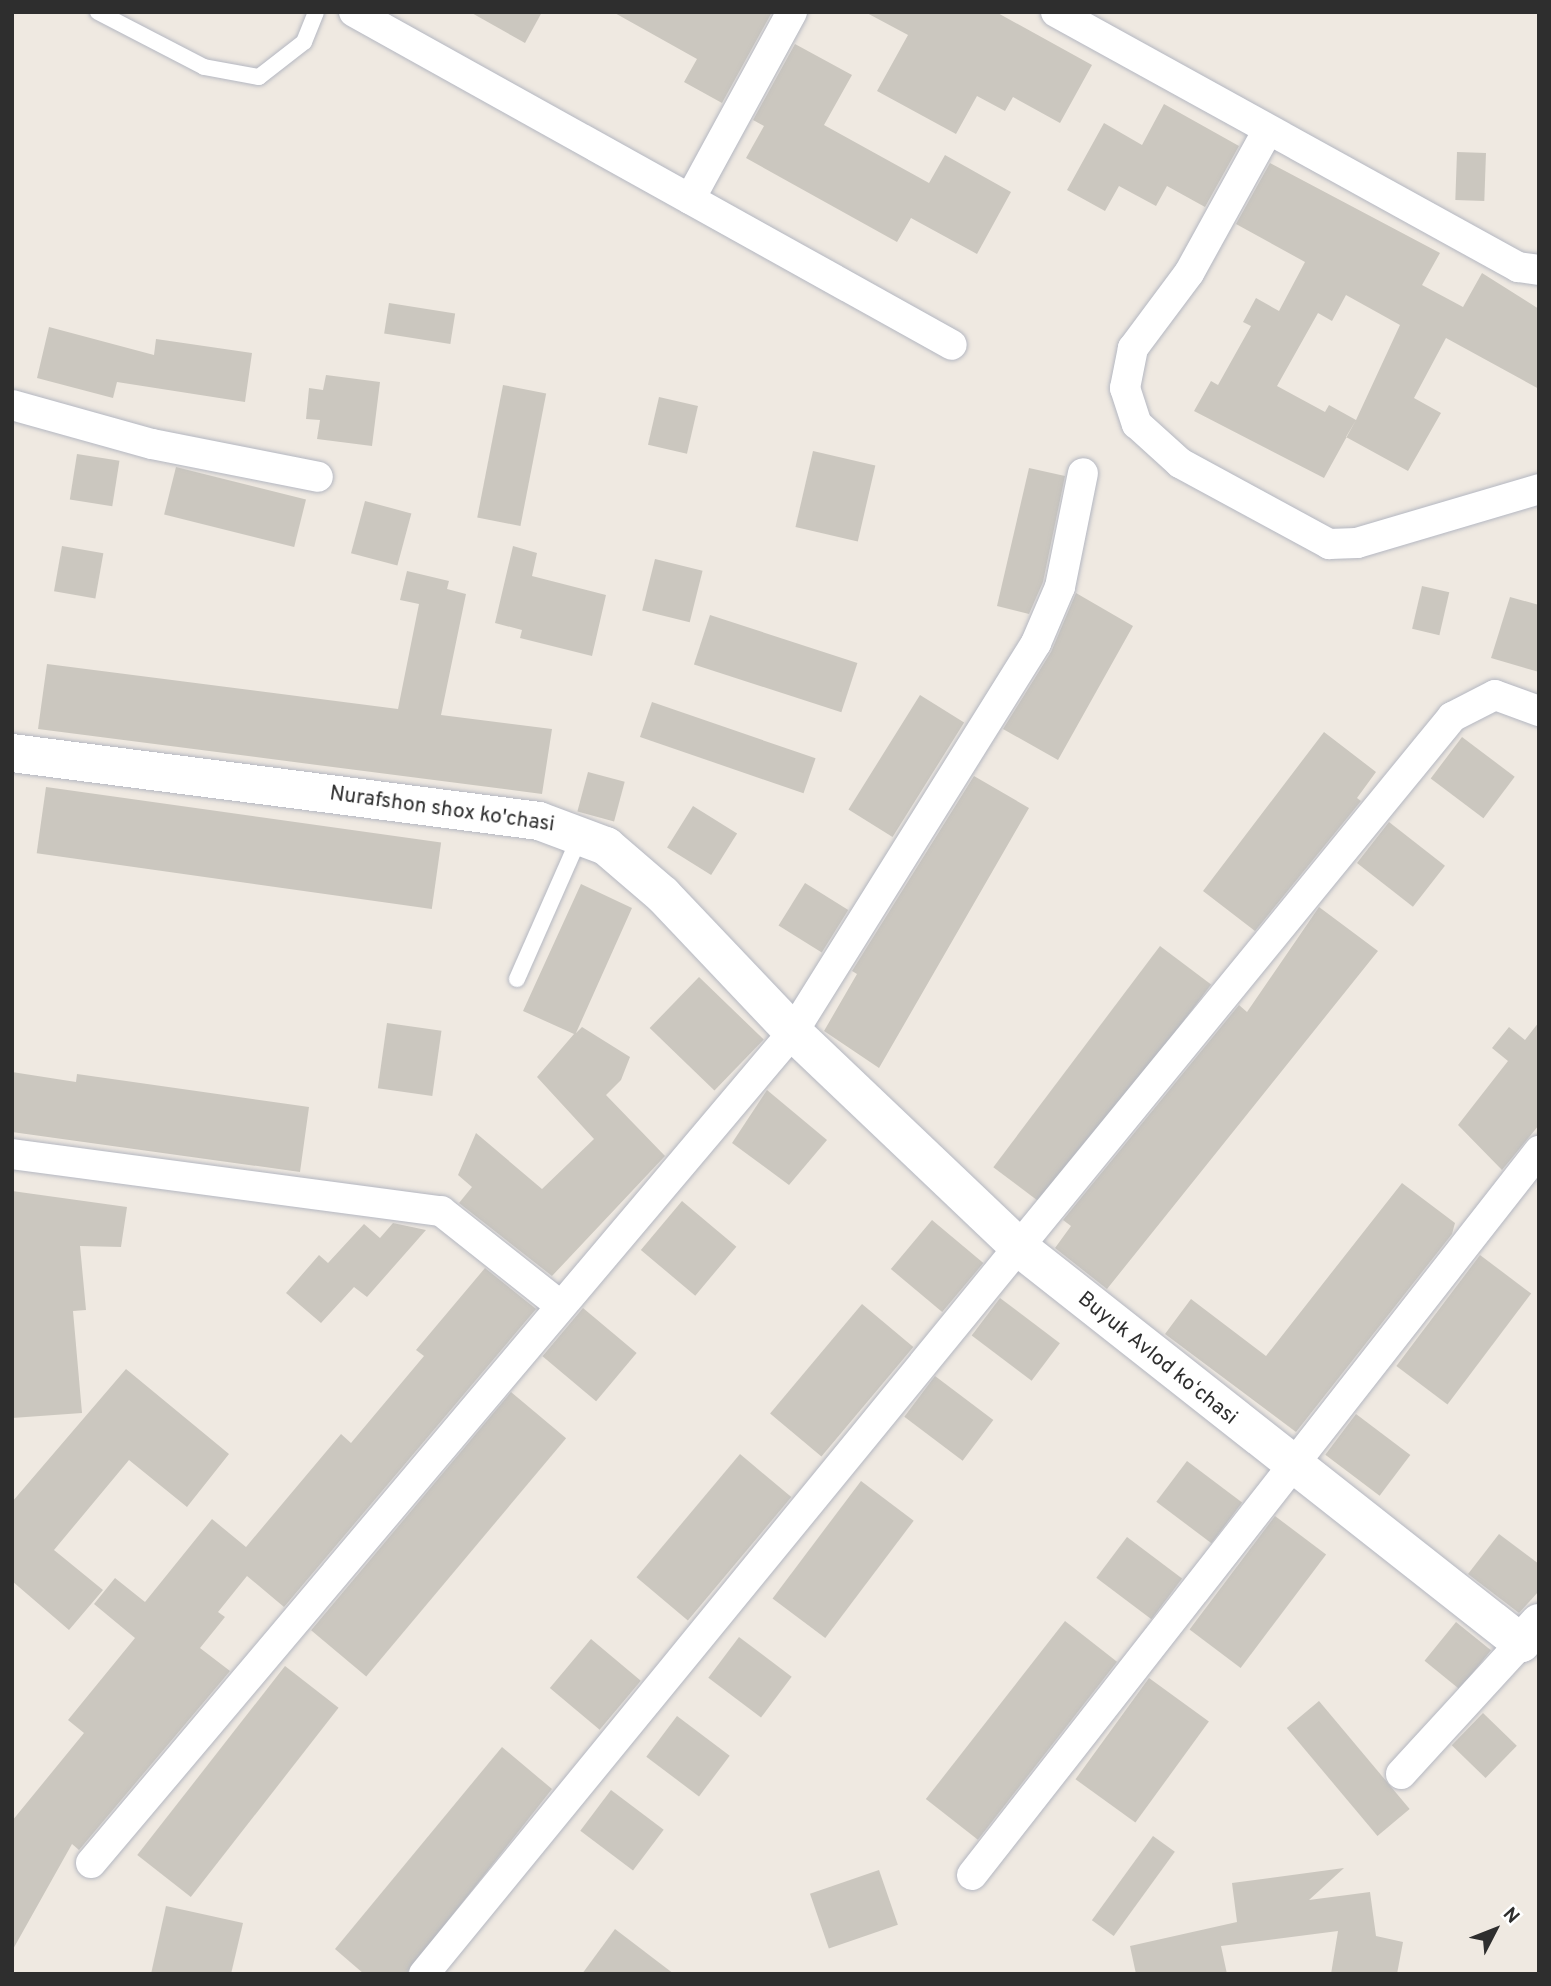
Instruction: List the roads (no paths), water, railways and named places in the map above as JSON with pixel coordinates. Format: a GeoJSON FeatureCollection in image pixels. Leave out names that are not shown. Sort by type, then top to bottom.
{"type":"FeatureCollection","features":[{"type":"Feature","properties":{"kind":"street"},"geometry":{"type":"LineString","coordinates":[[354,12],[952,345]]}},
{"type":"Feature","properties":{"kind":"street"},"geometry":{"type":"LineString","coordinates":[[690,199],[792,12]]}},
{"type":"Feature","properties":{"kind":"street"},"geometry":{"type":"LineString","coordinates":[[1056,12],[1518,267],[1539,270]]}},
{"type":"Feature","properties":{"kind":"street"},"geometry":{"type":"LineString","coordinates":[[1268,130],[1189,273],[1133,348],[1125,388],[1137,424],[1180,463],[1329,544],[1357,543],[1539,489]]}},
{"type":"Feature","properties":{"kind":"street"},"geometry":{"type":"LineString","coordinates":[[12,405],[152,444],[318,477]]}},
{"type":"Feature","properties":{"kind":"street"},"geometry":{"type":"LineString","coordinates":[[90,1863],[793,1032],[1036,643],[1060,587],[1083,473]]}},
{"type":"Feature","properties":{"kind":"street"},"geometry":{"type":"LineString","coordinates":[[424,1974],[1021,1249],[1452,718],[1495,695],[1539,711]]}},
{"type":"Feature","properties":{"kind":"street","name":"Nurafshon shox ko'chasi"},"geometry":{"type":"LineString","coordinates":[[12,753],[539,821],[581,834],[645,877],[793,1032]]}},
{"type":"Feature","properties":{"kind":"street","name":"Buyuk Avlod koʻchasi"},"geometry":{"type":"LineString","coordinates":[[793,1032],[1021,1249],[1288,1464],[1530,1633]]}},
{"type":"Feature","properties":{"kind":"street"},"geometry":{"type":"LineString","coordinates":[[972,1875],[1288,1464],[1539,1151]]}},
{"type":"Feature","properties":{"kind":"street"},"geometry":{"type":"LineString","coordinates":[[12,1154],[441,1211],[561,1306]]}},
{"type":"Feature","properties":{"kind":"street"},"geometry":{"type":"LineString","coordinates":[[1401,1774],[1530,1633]]}},
{"type":"Feature","properties":{"kind":"lane"},"geometry":{"type":"LineString","coordinates":[[98,12],[204,66],[259,77],[304,42],[316,12]]}},
{"type":"Feature","properties":{"kind":"lane"},"geometry":{"type":"LineString","coordinates":[[517,979],[581,834]]}}]}
